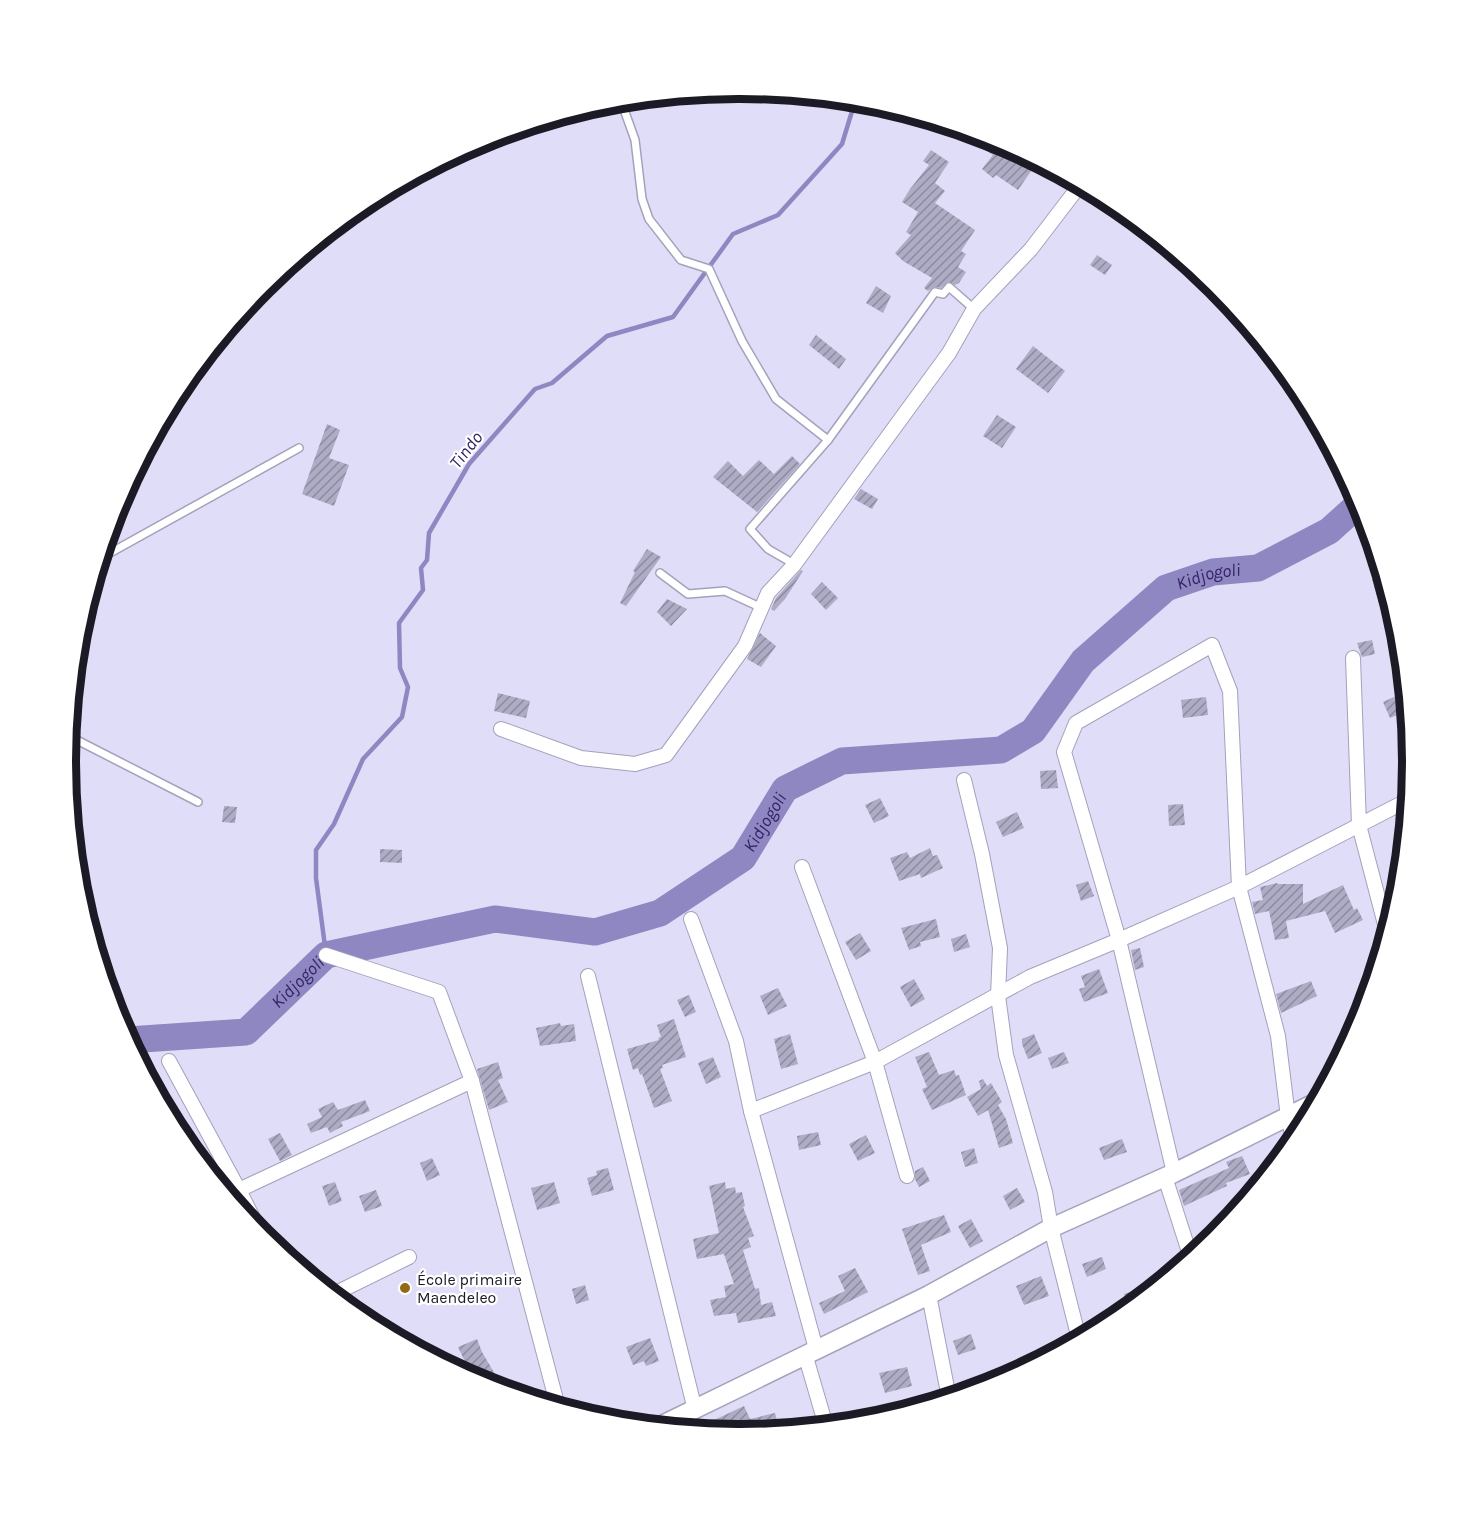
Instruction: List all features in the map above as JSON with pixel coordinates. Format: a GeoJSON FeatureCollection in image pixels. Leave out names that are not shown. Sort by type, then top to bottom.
{"type":"FeatureCollection","features":[{"type":"Feature","properties":{"kind":"street"},"geometry":{"type":"LineString","coordinates":[[501,729],[581,758],[635,765],[666,754],[745,646],[768,593],[794,565],[949,353],[974,309],[1031,249],[1075,191]]}},
{"type":"Feature","properties":{"kind":"street"},"geometry":{"type":"LineString","coordinates":[[1188,1248],[1169,1175],[1119,940],[1064,752],[1076,723],[1212,645],[1230,691],[1239,887],[1278,1036],[1291,1129]]}},
{"type":"Feature","properties":{"kind":"street"},"geometry":{"type":"LineString","coordinates":[[1353,658],[1359,825],[1383,916]]}},
{"type":"Feature","properties":{"kind":"street"},"geometry":{"type":"LineString","coordinates":[[964,780],[982,854],[1000,948],[998,996],[1006,1055],[1045,1192],[1077,1332]]}},
{"type":"Feature","properties":{"kind":"street"},"geometry":{"type":"LineString","coordinates":[[751,1111],[875,1062],[1030,977],[1239,887],[1400,804]]}},
{"type":"Feature","properties":{"kind":"street"},"geometry":{"type":"LineString","coordinates":[[802,867],[875,1062],[907,1176]]}},
{"type":"Feature","properties":{"kind":"street"},"geometry":{"type":"LineString","coordinates":[[691,919],[736,1041],[751,1111],[811,1351],[825,1419]]}},
{"type":"Feature","properties":{"kind":"street"},"geometry":{"type":"LineString","coordinates":[[326,955],[438,992],[472,1081],[556,1398]]}},
{"type":"Feature","properties":{"kind":"street"},"geometry":{"type":"LineString","coordinates":[[588,976],[689,1418],[811,1351],[929,1295],[1052,1228],[1169,1175],[1303,1109]]}},
{"type":"Feature","properties":{"kind":"street"},"geometry":{"type":"LineString","coordinates":[[169,1061],[230,1185]]}},
{"type":"Feature","properties":{"kind":"street"},"geometry":{"type":"LineString","coordinates":[[235,1191],[472,1081]]}},
{"type":"Feature","properties":{"kind":"street"},"geometry":{"type":"LineString","coordinates":[[339,1290],[410,1257]]}},
{"type":"Feature","properties":{"kind":"street"},"geometry":{"type":"LineString","coordinates":[[929,1295],[948,1390]]}},
{"type":"Feature","properties":{"kind":"lane"},"geometry":{"type":"LineString","coordinates":[[624,110],[635,140],[642,199],[649,219],[681,260],[709,269],[742,341],[776,399],[828,440]]}},
{"type":"Feature","properties":{"kind":"lane"},"geometry":{"type":"LineString","coordinates":[[794,565],[768,549],[750,529],[828,440],[935,292],[943,294],[949,287],[974,309]]}},
{"type":"Feature","properties":{"kind":"lane"},"geometry":{"type":"LineString","coordinates":[[111,552],[298,448]]}},
{"type":"Feature","properties":{"kind":"lane"},"geometry":{"type":"LineString","coordinates":[[660,573],[688,594],[726,591],[762,608]]}},
{"type":"Feature","properties":{"kind":"lane"},"geometry":{"type":"LineString","coordinates":[[77,740],[198,802]]}},
{"type":"Feature","properties":{"kind":"building"},"geometry":{"type":"Polygon","coordinates":[[[979,146],[1033,169],[1018,190],[996,175],[993,178],[982,169],[993,155],[979,146]]]}},
{"type":"Feature","properties":{"kind":"building"},"geometry":{"type":"Polygon","coordinates":[[[931,150],[949,162],[935,183],[945,191],[935,203],[975,230],[961,251],[966,254],[958,267],[966,272],[959,283],[955,285],[948,282],[941,288],[934,287],[928,291],[924,288],[932,278],[903,261],[895,253],[911,235],[906,232],[918,212],[902,202],[929,165],[923,161],[931,150]]]}},
{"type":"Feature","properties":{"kind":"building"},"geometry":{"type":"Polygon","coordinates":[[[1097,255],[1112,265],[1105,275],[1090,265],[1097,255]]]}},
{"type":"Feature","properties":{"kind":"building"},"geometry":{"type":"Polygon","coordinates":[[[876,286],[891,296],[883,313],[866,303],[876,286]]]}},
{"type":"Feature","properties":{"kind":"building"},"geometry":{"type":"Polygon","coordinates":[[[816,335],[846,359],[839,369],[809,345],[816,335]]]}},
{"type":"Feature","properties":{"kind":"building"},"geometry":{"type":"Polygon","coordinates":[[[1033,346],[1065,371],[1048,393],[1016,369],[1033,346]]]}},
{"type":"Feature","properties":{"kind":"building"},"geometry":{"type":"Polygon","coordinates":[[[997,415],[1016,427],[1002,448],[983,436],[997,415]]]}},
{"type":"Feature","properties":{"kind":"building"},"geometry":{"type":"Polygon","coordinates":[[[327,424],[340,430],[329,458],[349,465],[334,506],[302,494],[327,424]]]}},
{"type":"Feature","properties":{"kind":"building"},"geometry":{"type":"Polygon","coordinates":[[[792,456],[800,464],[757,512],[713,477],[728,461],[743,476],[759,460],[774,474],[792,456]]]}},
{"type":"Feature","properties":{"kind":"building"},"geometry":{"type":"Polygon","coordinates":[[[861,489],[878,499],[872,509],[854,499],[861,489]]]}},
{"type":"Feature","properties":{"kind":"building"},"geometry":{"type":"Polygon","coordinates":[[[647,549],[661,557],[626,606],[620,603],[635,572],[633,571],[647,549]]]}},
{"type":"Feature","properties":{"kind":"building"},"geometry":{"type":"Polygon","coordinates":[[[801,570],[803,571],[785,599],[774,611],[771,609],[776,598],[801,570]]]}},
{"type":"Feature","properties":{"kind":"building"},"geometry":{"type":"Polygon","coordinates":[[[1375,578],[1387,625],[1385,626],[1372,579],[1375,578]]]}},
{"type":"Feature","properties":{"kind":"building"},"geometry":{"type":"Polygon","coordinates":[[[822,582],[838,598],[826,610],[811,594],[822,582]]]}},
{"type":"Feature","properties":{"kind":"building"},"geometry":{"type":"Polygon","coordinates":[[[667,599],[687,609],[671,626],[657,612],[667,599]]]}},
{"type":"Feature","properties":{"kind":"building"},"geometry":{"type":"Polygon","coordinates":[[[760,633],[776,646],[761,667],[747,659],[760,633]]]}},
{"type":"Feature","properties":{"kind":"building"},"geometry":{"type":"Polygon","coordinates":[[[1372,640],[1375,654],[1362,657],[1357,643],[1372,640]]]}},
{"type":"Feature","properties":{"kind":"building"},"geometry":{"type":"Polygon","coordinates":[[[498,693],[530,701],[526,718],[494,711],[498,693]]]}},
{"type":"Feature","properties":{"kind":"building"},"geometry":{"type":"Polygon","coordinates":[[[1398,695],[1400,714],[1390,718],[1383,702],[1398,695]]]}},
{"type":"Feature","properties":{"kind":"building"},"geometry":{"type":"Polygon","coordinates":[[[1206,697],[1208,715],[1183,718],[1181,700],[1206,697]]]}},
{"type":"Feature","properties":{"kind":"building"},"geometry":{"type":"Polygon","coordinates":[[[1056,770],[1058,788],[1041,789],[1040,771],[1056,770]]]}},
{"type":"Feature","properties":{"kind":"building"},"geometry":{"type":"Polygon","coordinates":[[[880,798],[889,816],[874,823],[865,805],[880,798]]]}},
{"type":"Feature","properties":{"kind":"building"},"geometry":{"type":"Polygon","coordinates":[[[1183,804],[1185,825],[1169,826],[1168,805],[1183,804]]]}},
{"type":"Feature","properties":{"kind":"building"},"geometry":{"type":"Polygon","coordinates":[[[224,806],[237,807],[235,823],[222,822],[224,806]]]}},
{"type":"Feature","properties":{"kind":"building"},"geometry":{"type":"Polygon","coordinates":[[[1017,812],[1024,828],[1003,837],[996,822],[1017,812]]]}},
{"type":"Feature","properties":{"kind":"building"},"geometry":{"type":"Polygon","coordinates":[[[930,848],[933,856],[937,855],[943,868],[921,878],[920,874],[899,881],[890,858],[907,852],[910,858],[930,848]]]}},
{"type":"Feature","properties":{"kind":"building"},"geometry":{"type":"Polygon","coordinates":[[[380,849],[402,850],[402,863],[380,862],[380,849]]]}},
{"type":"Feature","properties":{"kind":"building"},"geometry":{"type":"Polygon","coordinates":[[[1088,881],[1094,896],[1081,901],[1076,885],[1088,881]]]}},
{"type":"Feature","properties":{"kind":"building"},"geometry":{"type":"Polygon","coordinates":[[[1277,883],[1303,884],[1303,904],[1343,885],[1354,910],[1357,908],[1363,920],[1335,933],[1325,911],[1286,921],[1289,938],[1275,940],[1269,911],[1255,914],[1252,902],[1263,900],[1260,887],[1277,883]]]}},
{"type":"Feature","properties":{"kind":"building"},"geometry":{"type":"Polygon","coordinates":[[[936,919],[940,937],[920,942],[921,946],[909,950],[901,928],[936,919]]]}},
{"type":"Feature","properties":{"kind":"building"},"geometry":{"type":"Polygon","coordinates":[[[860,933],[871,951],[856,960],[845,942],[860,933]]]}},
{"type":"Feature","properties":{"kind":"building"},"geometry":{"type":"Polygon","coordinates":[[[966,934],[970,947],[954,952],[951,939],[966,934]]]}},
{"type":"Feature","properties":{"kind":"building"},"geometry":{"type":"Polygon","coordinates":[[[1140,948],[1144,967],[1135,970],[1131,950],[1140,948]]]}},
{"type":"Feature","properties":{"kind":"building"},"geometry":{"type":"Polygon","coordinates":[[[1099,969],[1108,993],[1084,1002],[1079,989],[1085,987],[1081,976],[1099,969]]]}},
{"type":"Feature","properties":{"kind":"building"},"geometry":{"type":"Polygon","coordinates":[[[914,979],[925,999],[911,1007],[900,987],[914,979]]]}},
{"type":"Feature","properties":{"kind":"building"},"geometry":{"type":"Polygon","coordinates":[[[1311,981],[1317,996],[1281,1013],[1276,994],[1311,981]]]}},
{"type":"Feature","properties":{"kind":"building"},"geometry":{"type":"Polygon","coordinates":[[[778,988],[787,1006],[768,1015],[760,996],[778,988]]]}},
{"type":"Feature","properties":{"kind":"building"},"geometry":{"type":"Polygon","coordinates":[[[689,995],[696,1012],[685,1017],[677,1000],[689,995]]]}},
{"type":"Feature","properties":{"kind":"building"},"geometry":{"type":"Polygon","coordinates":[[[674,1019],[686,1057],[662,1065],[663,1068],[660,1069],[672,1101],[654,1108],[642,1074],[640,1075],[638,1068],[633,1070],[627,1049],[659,1040],[658,1038],[661,1037],[657,1025],[674,1019]]]}},
{"type":"Feature","properties":{"kind":"building"},"geometry":{"type":"Polygon","coordinates":[[[560,1023],[561,1026],[574,1024],[576,1041],[540,1046],[536,1028],[560,1023]]]}},
{"type":"Feature","properties":{"kind":"building"},"geometry":{"type":"Polygon","coordinates":[[[790,1034],[798,1064],[781,1069],[774,1039],[790,1034]]]}},
{"type":"Feature","properties":{"kind":"building"},"geometry":{"type":"Polygon","coordinates":[[[1034,1034],[1042,1053],[1028,1059],[1022,1039],[1034,1034]]]}},
{"type":"Feature","properties":{"kind":"building"},"geometry":{"type":"Polygon","coordinates":[[[929,1052],[939,1075],[954,1070],[956,1076],[959,1075],[966,1095],[932,1110],[922,1089],[927,1087],[915,1057],[929,1052]]]}},
{"type":"Feature","properties":{"kind":"building"},"geometry":{"type":"Polygon","coordinates":[[[1064,1052],[1069,1063],[1052,1069],[1048,1058],[1064,1052]]]}},
{"type":"Feature","properties":{"kind":"building"},"geometry":{"type":"Polygon","coordinates":[[[713,1057],[721,1077],[706,1084],[698,1063],[713,1057]]]}},
{"type":"Feature","properties":{"kind":"building"},"geometry":{"type":"Polygon","coordinates":[[[498,1062],[503,1078],[498,1080],[508,1102],[489,1110],[477,1069],[498,1062]]]}},
{"type":"Feature","properties":{"kind":"building"},"geometry":{"type":"Polygon","coordinates":[[[983,1079],[987,1086],[991,1083],[1002,1102],[998,1105],[1006,1119],[1013,1143],[999,1148],[988,1110],[978,1116],[967,1097],[981,1089],[979,1081],[983,1079]]]}},
{"type":"Feature","properties":{"kind":"building"},"geometry":{"type":"Polygon","coordinates":[[[365,1100],[370,1111],[341,1122],[343,1126],[330,1133],[327,1127],[311,1133],[307,1124],[322,1117],[318,1109],[333,1102],[338,1110],[365,1100]]]}},
{"type":"Feature","properties":{"kind":"building"},"geometry":{"type":"Polygon","coordinates":[[[818,1132],[821,1145],[799,1150],[797,1136],[818,1132]]]}},
{"type":"Feature","properties":{"kind":"building"},"geometry":{"type":"Polygon","coordinates":[[[280,1133],[292,1155],[280,1161],[268,1139],[280,1133]]]}},
{"type":"Feature","properties":{"kind":"building"},"geometry":{"type":"Polygon","coordinates":[[[866,1135],[875,1153],[858,1161],[849,1144],[866,1135]]]}},
{"type":"Feature","properties":{"kind":"building"},"geometry":{"type":"Polygon","coordinates":[[[1122,1139],[1127,1152],[1104,1160],[1099,1148],[1122,1139]]]}},
{"type":"Feature","properties":{"kind":"building"},"geometry":{"type":"Polygon","coordinates":[[[974,1148],[978,1163],[965,1167],[961,1152],[974,1148]]]}},
{"type":"Feature","properties":{"kind":"building"},"geometry":{"type":"Polygon","coordinates":[[[1242,1156],[1250,1174],[1226,1183],[1227,1186],[1184,1206],[1179,1190],[1229,1168],[1226,1162],[1242,1156]]]}},
{"type":"Feature","properties":{"kind":"building"},"geometry":{"type":"Polygon","coordinates":[[[432,1158],[440,1175],[427,1181],[420,1163],[432,1158]]]}},
{"type":"Feature","properties":{"kind":"building"},"geometry":{"type":"Polygon","coordinates":[[[923,1167],[930,1181],[919,1187],[915,1179],[915,1171],[923,1167]]]}},
{"type":"Feature","properties":{"kind":"building"},"geometry":{"type":"Polygon","coordinates":[[[608,1168],[614,1190],[592,1196],[587,1178],[597,1175],[596,1171],[608,1168]]]}},
{"type":"Feature","properties":{"kind":"building"},"geometry":{"type":"Polygon","coordinates":[[[335,1182],[342,1201],[329,1206],[322,1186],[335,1182]]]}},
{"type":"Feature","properties":{"kind":"building"},"geometry":{"type":"Polygon","coordinates":[[[554,1182],[560,1203],[537,1210],[531,1188],[554,1182]]]}},
{"type":"Feature","properties":{"kind":"building"},"geometry":{"type":"Polygon","coordinates":[[[725,1182],[726,1189],[735,1187],[736,1193],[742,1192],[745,1206],[743,1207],[754,1236],[748,1238],[751,1247],[743,1250],[755,1289],[759,1288],[761,1305],[772,1302],[776,1316],[738,1323],[736,1313],[714,1316],[710,1300],[726,1297],[724,1286],[734,1284],[724,1254],[697,1259],[693,1239],[719,1233],[709,1186],[725,1182]]]}},
{"type":"Feature","properties":{"kind":"building"},"geometry":{"type":"Polygon","coordinates":[[[1017,1188],[1025,1202],[1010,1210],[1003,1196],[1017,1188]]]}},
{"type":"Feature","properties":{"kind":"building"},"geometry":{"type":"Polygon","coordinates":[[[376,1190],[382,1206],[365,1212],[359,1196],[376,1190]]]}},
{"type":"Feature","properties":{"kind":"building"},"geometry":{"type":"Polygon","coordinates":[[[944,1215],[951,1232],[921,1245],[930,1271],[918,1275],[902,1229],[944,1215]]]}},
{"type":"Feature","properties":{"kind":"building"},"geometry":{"type":"Polygon","coordinates":[[[971,1219],[983,1241],[970,1248],[958,1226],[971,1219]]]}},
{"type":"Feature","properties":{"kind":"building"},"geometry":{"type":"Polygon","coordinates":[[[1102,1257],[1106,1269],[1087,1277],[1082,1264],[1102,1257]]]}},
{"type":"Feature","properties":{"kind":"building"},"geometry":{"type":"Polygon","coordinates":[[[855,1268],[868,1292],[824,1314],[819,1303],[845,1291],[838,1276],[855,1268]]]}},
{"type":"Feature","properties":{"kind":"building"},"geometry":{"type":"Polygon","coordinates":[[[1041,1276],[1049,1296],[1024,1305],[1016,1286],[1041,1276]]]}},
{"type":"Feature","properties":{"kind":"building"},"geometry":{"type":"Polygon","coordinates":[[[585,1285],[589,1300],[576,1304],[572,1289],[585,1285]]]}},
{"type":"Feature","properties":{"kind":"building"},"geometry":{"type":"Polygon","coordinates":[[[1142,1288],[1126,1299],[1124,1294],[1142,1288]]]}},
{"type":"Feature","properties":{"kind":"building"},"geometry":{"type":"Polygon","coordinates":[[[971,1334],[976,1349],[958,1355],[953,1341],[971,1334]]]}},
{"type":"Feature","properties":{"kind":"building"},"geometry":{"type":"Polygon","coordinates":[[[650,1338],[659,1361],[646,1366],[644,1361],[633,1365],[626,1347],[650,1338]]]}},
{"type":"Feature","properties":{"kind":"building"},"geometry":{"type":"Polygon","coordinates":[[[477,1339],[498,1379],[467,1366],[458,1347],[477,1339]]]}},
{"type":"Feature","properties":{"kind":"building"},"geometry":{"type":"Polygon","coordinates":[[[907,1367],[912,1386],[885,1393],[879,1373],[907,1367]]]}},
{"type":"Feature","properties":{"kind":"building"},"geometry":{"type":"Polygon","coordinates":[[[744,1406],[750,1419],[775,1413],[778,1423],[739,1424],[707,1423],[744,1406]]]}},
{"type":"Feature","properties":{"kind":"waterway","name":"Tindo"},"geometry":{"type":"LineString","coordinates":[[326,954],[316,878],[316,850],[334,824],[363,759],[402,717],[408,687],[400,668],[399,623],[423,590],[421,568],[427,560],[429,533],[469,464],[535,389],[552,383],[607,336],[673,317],[733,234],[778,215],[842,144],[853,109]]}},
{"type":"Feature","properties":{"kind":"waterway","name":"Kidjogoli"},"geometry":{"type":"LineString","coordinates":[[138,1039],[246,1032],[326,955],[495,919],[595,932],[660,913],[743,858],[785,789],[842,761],[1001,750],[1033,731],[1083,661],[1166,588],[1213,572],[1258,568],[1329,531],[1352,510]]}},
{"type":"Feature","properties":{"kind":"place","name":"École primaire Maendeleo"},"geometry":{"type":"Point","coordinates":[405,1288]}}]}
